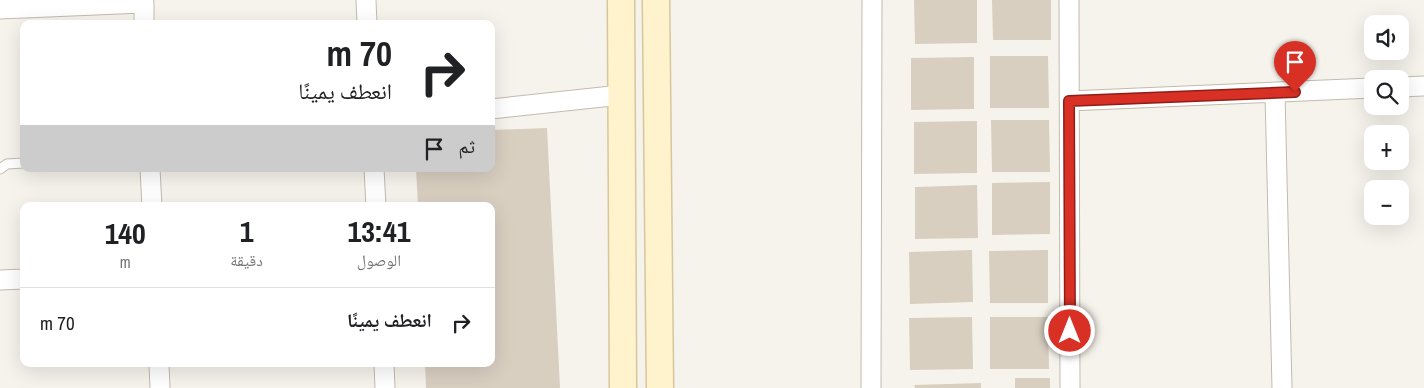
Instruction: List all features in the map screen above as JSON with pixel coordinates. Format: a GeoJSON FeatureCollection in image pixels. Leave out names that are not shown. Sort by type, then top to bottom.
{"type":"FeatureCollection","features":[{"type":"Feature","properties":{"kind":"street"},"geometry":{"type":"LineString","coordinates":[[366,0],[367,20]]}},
{"type":"Feature","properties":{"kind":"street"},"geometry":{"type":"LineString","coordinates":[[621,0],[623,388]]}},
{"type":"Feature","properties":{"kind":"street"},"geometry":{"type":"LineString","coordinates":[[656,0],[660,388]]}},
{"type":"Feature","properties":{"kind":"street"},"geometry":{"type":"LineString","coordinates":[[871,388],[872,0]]}},
{"type":"Feature","properties":{"kind":"street"},"geometry":{"type":"LineString","coordinates":[[1069,0],[1070,388]]}},
{"type":"Feature","properties":{"kind":"street"},"geometry":{"type":"LineString","coordinates":[[0,9],[144,2],[144,20]]}},
{"type":"Feature","properties":{"kind":"street"},"geometry":{"type":"LineString","coordinates":[[1409,87],[1424,86]]}},
{"type":"Feature","properties":{"kind":"street"},"geometry":{"type":"LineString","coordinates":[[1069,101],[1364,88]]}},
{"type":"Feature","properties":{"kind":"street"},"geometry":{"type":"LineString","coordinates":[[1275,92],[1282,388]]}},
{"type":"Feature","properties":{"kind":"street"},"geometry":{"type":"LineString","coordinates":[[495,110],[621,95]]}},
{"type":"Feature","properties":{"kind":"street"},"geometry":{"type":"LineString","coordinates":[[150,172],[152,202]]}},
{"type":"Feature","properties":{"kind":"street"},"geometry":{"type":"LineString","coordinates":[[374,172],[376,202]]}},
{"type":"Feature","properties":{"kind":"street"},"geometry":{"type":"LineString","coordinates":[[0,280],[20,279]]}},
{"type":"Feature","properties":{"kind":"street"},"geometry":{"type":"LineString","coordinates":[[158,367],[160,388]]}},
{"type":"Feature","properties":{"kind":"street"},"geometry":{"type":"LineString","coordinates":[[384,367],[385,388]]}},
{"type":"Feature","properties":{"kind":"lane"},"geometry":{"type":"LineString","coordinates":[[0,168],[7,164],[20,164]]}},
{"type":"Feature","properties":{"kind":"building"},"geometry":{"type":"Polygon","coordinates":[[[914,0],[977,0],[977,43],[915,44],[914,0]]]}},
{"type":"Feature","properties":{"kind":"building"},"geometry":{"type":"Polygon","coordinates":[[[992,0],[1051,0],[1051,40],[993,40],[992,0]]]}},
{"type":"Feature","properties":{"kind":"building"},"geometry":{"type":"Polygon","coordinates":[[[990,56],[1048,56],[1049,108],[990,108],[990,56]]]}},
{"type":"Feature","properties":{"kind":"building"},"geometry":{"type":"Polygon","coordinates":[[[974,57],[974,109],[911,110],[911,58],[974,57]]]}},
{"type":"Feature","properties":{"kind":"building"},"geometry":{"type":"Polygon","coordinates":[[[991,120],[1049,120],[1050,172],[992,172],[991,120]]]}},
{"type":"Feature","properties":{"kind":"building"},"geometry":{"type":"Polygon","coordinates":[[[977,121],[977,173],[914,174],[914,122],[977,121]]]}},
{"type":"Feature","properties":{"kind":"building"},"geometry":{"type":"Polygon","coordinates":[[[547,128],[560,388],[426,388],[425,367],[495,367],[495,202],[418,202],[416,172],[495,172],[495,130],[547,128]]]}},
{"type":"Feature","properties":{"kind":"building"},"geometry":{"type":"Polygon","coordinates":[[[1050,182],[1050,234],[992,235],[992,183],[1050,182]]]}},
{"type":"Feature","properties":{"kind":"building"},"geometry":{"type":"Polygon","coordinates":[[[977,185],[978,238],[915,239],[915,187],[977,185]]]}},
{"type":"Feature","properties":{"kind":"building"},"geometry":{"type":"Polygon","coordinates":[[[972,250],[973,302],[910,304],[909,252],[972,250]]]}},
{"type":"Feature","properties":{"kind":"building"},"geometry":{"type":"Polygon","coordinates":[[[1048,250],[1048,303],[990,303],[989,251],[1048,250]]]}},
{"type":"Feature","properties":{"kind":"building"},"geometry":{"type":"Polygon","coordinates":[[[972,317],[973,369],[910,370],[909,318],[972,317]]]}},
{"type":"Feature","properties":{"kind":"building"},"geometry":{"type":"Polygon","coordinates":[[[990,317],[1048,317],[1049,369],[990,369],[990,317]]]}},
{"type":"Feature","properties":{"kind":"building"},"geometry":{"type":"Polygon","coordinates":[[[1015,378],[1050,378],[1050,388],[1015,388],[1015,378]]]}},
{"type":"Feature","properties":{"kind":"building"},"geometry":{"type":"Polygon","coordinates":[[[981,383],[981,388],[915,388],[914,385],[981,383]]]}},
{"type":"Feature","properties":{"kind":"route"},"geometry":{"type":"LineString","coordinates":[[1070,331],[1069,101],[1295,92]]}}]}
